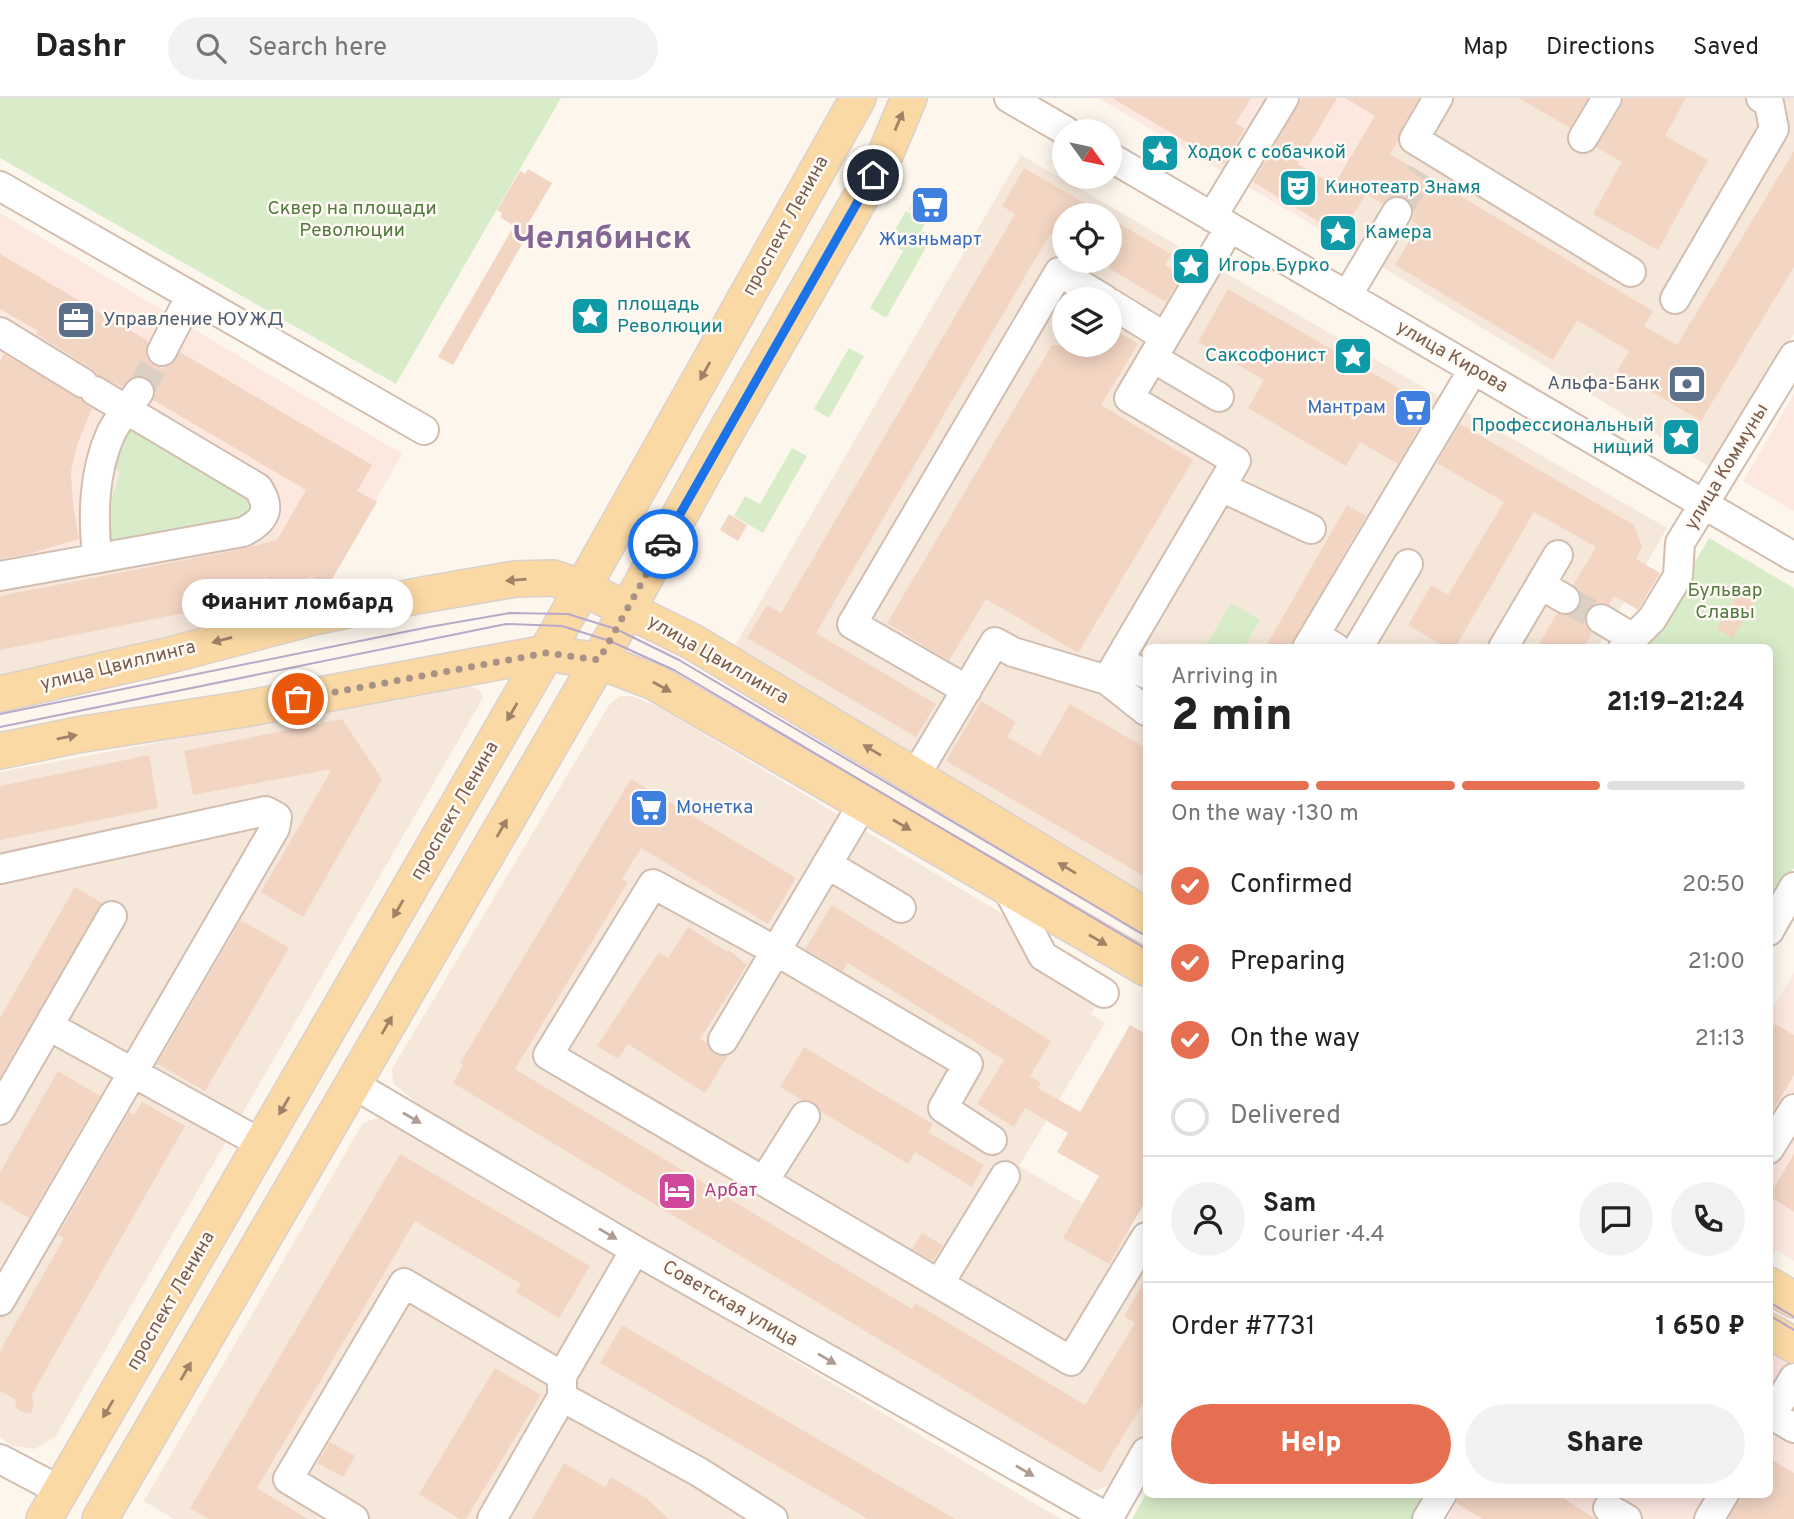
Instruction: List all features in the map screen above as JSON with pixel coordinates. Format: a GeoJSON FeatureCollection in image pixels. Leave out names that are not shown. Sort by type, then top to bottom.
{"type":"FeatureCollection","features":[{"type":"Feature","properties":{"kind":"main road","name":"проспект Ленина"},"geometry":{"type":"LineString","coordinates":[[52,1505],[546,653],[859,98]]}},
{"type":"Feature","properties":{"kind":"main road"},"geometry":{"type":"LineString","coordinates":[[52,1505],[104,1517],[599,660],[626,608],[885,155],[909,98]]}},
{"type":"Feature","properties":{"kind":"main road","name":"улица Цвиллинга"},"geometry":{"type":"LineString","coordinates":[[0,694],[140,662],[303,619],[515,579],[553,578],[583,587],[704,648],[1143,914]]}},
{"type":"Feature","properties":{"kind":"main road"},"geometry":{"type":"LineString","coordinates":[[0,751],[77,735],[244,709],[546,653],[599,660],[654,682],[1143,966]]}},
{"type":"Feature","properties":{"kind":"main road"},"geometry":{"type":"LineString","coordinates":[[1773,1287],[1794,1300]]}},
{"type":"Feature","properties":{"kind":"main road"},"geometry":{"type":"LineString","coordinates":[[1773,1333],[1794,1345]]}},
{"type":"Feature","properties":{"kind":"street"},"geometry":{"type":"LineString","coordinates":[[1009,98],[1052,123]]}},
{"type":"Feature","properties":{"kind":"street"},"geometry":{"type":"LineString","coordinates":[[1113,670],[1236,461],[1129,398],[1159,347],[1284,98]]}},
{"type":"Feature","properties":{"kind":"street"},"geometry":{"type":"LineString","coordinates":[[1438,98],[1414,139],[1427,161],[1631,272]]}},
{"type":"Feature","properties":{"kind":"street"},"geometry":{"type":"LineString","coordinates":[[1583,138],[1607,98]]}},
{"type":"Feature","properties":{"kind":"street"},"geometry":{"type":"LineString","coordinates":[[1675,299],[1774,130],[1769,103],[1761,98]]}},
{"type":"Feature","properties":{"kind":"street","name":"улица Кирова"},"geometry":{"type":"LineString","coordinates":[[1122,164],[1794,557]]}},
{"type":"Feature","properties":{"kind":"street"},"geometry":{"type":"LineString","coordinates":[[0,186],[424,430]]}},
{"type":"Feature","properties":{"kind":"street"},"geometry":{"type":"LineString","coordinates":[[1347,296],[1397,212]]}},
{"type":"Feature","properties":{"kind":"street"},"geometry":{"type":"LineString","coordinates":[[967,690],[852,624],[1059,272],[1084,287]]}},
{"type":"Feature","properties":{"kind":"street"},"geometry":{"type":"LineString","coordinates":[[162,351],[190,297]]}},
{"type":"Feature","properties":{"kind":"street"},"geometry":{"type":"LineString","coordinates":[[1122,314],[1219,397]]}},
{"type":"Feature","properties":{"kind":"street"},"geometry":{"type":"LineString","coordinates":[[0,332],[89,387],[133,401],[258,488],[266,500],[265,514],[258,525],[243,532],[0,576]]}},
{"type":"Feature","properties":{"kind":"street","name":"улица Коммуны"},"geometry":{"type":"LineString","coordinates":[[1628,643],[1652,619],[1678,576],[1680,543],[1794,356]]}},
{"type":"Feature","properties":{"kind":"street"},"geometry":{"type":"LineString","coordinates":[[1319,643],[1473,370]]}},
{"type":"Feature","properties":{"kind":"street"},"geometry":{"type":"LineString","coordinates":[[97,558],[95,494],[102,460],[111,432],[133,401]]}},
{"type":"Feature","properties":{"kind":"street"},"geometry":{"type":"LineString","coordinates":[[1221,486],[1311,528]]}},
{"type":"Feature","properties":{"kind":"street"},"geometry":{"type":"LineString","coordinates":[[1505,644],[1558,555]]}},
{"type":"Feature","properties":{"kind":"street"},"geometry":{"type":"LineString","coordinates":[[1360,644],[1408,564]]}},
{"type":"Feature","properties":{"kind":"street"},"geometry":{"type":"LineString","coordinates":[[1541,584],[1565,599]]}},
{"type":"Feature","properties":{"kind":"street"},"geometry":{"type":"LineString","coordinates":[[1601,619],[1628,643]]}},
{"type":"Feature","properties":{"kind":"street"},"geometry":{"type":"LineString","coordinates":[[915,776],[995,642],[1013,652],[1143,674]]}},
{"type":"Feature","properties":{"kind":"street"},"geometry":{"type":"LineString","coordinates":[[1113,670],[1143,706]]}},
{"type":"Feature","properties":{"kind":"street"},"geometry":{"type":"LineString","coordinates":[[723,1040],[864,802]]}},
{"type":"Feature","properties":{"kind":"street"},"geometry":{"type":"LineString","coordinates":[[0,869],[266,811],[277,817],[275,828],[0,1301]]}},
{"type":"Feature","properties":{"kind":"street"},"geometry":{"type":"LineString","coordinates":[[827,864],[901,908]]}},
{"type":"Feature","properties":{"kind":"street"},"geometry":{"type":"LineString","coordinates":[[992,1140],[943,1108],[968,1064],[776,951],[653,884],[548,1055],[1071,1362],[1143,1242]]}},
{"type":"Feature","properties":{"kind":"street"},"geometry":{"type":"LineString","coordinates":[[1006,886],[1043,956],[1104,993]]}},
{"type":"Feature","properties":{"kind":"street"},"geometry":{"type":"LineString","coordinates":[[1773,923],[1794,887]]}},
{"type":"Feature","properties":{"kind":"street"},"geometry":{"type":"LineString","coordinates":[[0,1110],[112,916]]}},
{"type":"Feature","properties":{"kind":"street"},"geometry":{"type":"LineString","coordinates":[[49,1026],[262,1144]]}},
{"type":"Feature","properties":{"kind":"street","name":"Советская улица"},"geometry":{"type":"LineString","coordinates":[[353,1084],[635,1250],[1109,1519]]}},
{"type":"Feature","properties":{"kind":"street"},"geometry":{"type":"LineString","coordinates":[[1773,1143],[1794,1109]]}},
{"type":"Feature","properties":{"kind":"street"},"geometry":{"type":"LineString","coordinates":[[764,1181],[805,1116]]}},
{"type":"Feature","properties":{"kind":"street"},"geometry":{"type":"LineString","coordinates":[[939,1284],[1004,1176]]}},
{"type":"Feature","properties":{"kind":"street"},"geometry":{"type":"LineString","coordinates":[[492,1519],[635,1250]]}},
{"type":"Feature","properties":{"kind":"street"},"geometry":{"type":"LineString","coordinates":[[354,1519],[288,1479],[404,1283],[562,1387],[773,1519]]}},
{"type":"Feature","properties":{"kind":"street"},"geometry":{"type":"LineString","coordinates":[[1777,1412],[1794,1378]]}},
{"type":"Feature","properties":{"kind":"street"},"geometry":{"type":"LineString","coordinates":[[1109,1519],[1143,1457]]}},
{"type":"Feature","properties":{"kind":"street"},"geometry":{"type":"LineString","coordinates":[[0,1459],[52,1505]]}},
{"type":"Feature","properties":{"kind":"street"},"geometry":{"type":"LineString","coordinates":[[1427,1519],[1440,1498]]}},
{"type":"Feature","properties":{"kind":"street"},"geometry":{"type":"LineString","coordinates":[[1709,1519],[1722,1498]]}},
{"type":"Feature","properties":{"kind":"shaded area"},"geometry":{"type":"Polygon","coordinates":[[[1098,98],[1424,98],[1338,240],[1098,98]]]}},
{"type":"Feature","properties":{"kind":"shaded area"},"geometry":{"type":"Polygon","coordinates":[[[1424,98],[1794,98],[1794,334],[1710,467],[1338,240],[1424,98]]]}},
{"type":"Feature","properties":{"kind":"shaded area"},"geometry":{"type":"Polygon","coordinates":[[[1021,155],[1052,173],[1052,189],[1080,189],[1104,203],[1052,203],[1052,273],[1122,273],[1122,213],[1667,528],[1600,644],[1143,644],[1143,892],[733,649],[1021,155]]]}},
{"type":"Feature","properties":{"kind":"shaded area"},"geometry":{"type":"Polygon","coordinates":[[[0,213],[402,454],[329,583],[255,514],[0,570],[0,213]]]}},
{"type":"Feature","properties":{"kind":"shaded area"},"geometry":{"type":"Polygon","coordinates":[[[1794,394],[1794,511],[1743,481],[1794,394]]]}},
{"type":"Feature","properties":{"kind":"shaded area"},"geometry":{"type":"Polygon","coordinates":[[[255,514],[329,583],[316,609],[0,678],[0,570],[255,514]]]}},
{"type":"Feature","properties":{"kind":"shaded area"},"geometry":{"type":"Polygon","coordinates":[[[460,686],[479,690],[483,696],[480,703],[55,1437],[35,1449],[13,1446],[0,1437],[0,772],[460,686]]]}},
{"type":"Feature","properties":{"kind":"shaded area"},"geometry":{"type":"Polygon","coordinates":[[[620,696],[632,696],[661,708],[1112,980],[1091,1014],[1105,1023],[1019,1166],[1143,1238],[1143,1436],[1125,1472],[1113,1484],[1097,1490],[1084,1488],[1037,1462],[429,1113],[393,1083],[392,1069],[609,705],[620,696]]]}},
{"type":"Feature","properties":{"kind":"shaded area"},"geometry":{"type":"Polygon","coordinates":[[[1794,973],[1794,1261],[1777,1251],[1773,1254],[1773,1007],[1794,973]]]}},
{"type":"Feature","properties":{"kind":"shaded area"},"geometry":{"type":"Polygon","coordinates":[[[380,1117],[393,1122],[1061,1519],[174,1519],[144,1501],[363,1123],[380,1117]]]}},
{"type":"Feature","properties":{"kind":"shaded area"},"geometry":{"type":"Polygon","coordinates":[[[1773,1354],[1794,1367],[1794,1519],[1447,1519],[1459,1498],[1773,1498],[1773,1354]]]}},
{"type":"Feature","properties":{"kind":"green space","name":"Сквер на площади Революции"},"geometry":{"type":"Polygon","coordinates":[[[0,98],[561,98],[396,384],[0,158],[0,98]]]}},
{"type":"Feature","properties":{"kind":"green space"},"geometry":{"type":"Polygon","coordinates":[[[906,211],[926,222],[921,231],[932,237],[886,318],[870,308],[903,251],[888,242],[906,211]]]}},
{"type":"Feature","properties":{"kind":"green space"},"geometry":{"type":"Polygon","coordinates":[[[849,348],[864,356],[829,418],[814,409],[849,348]]]}},
{"type":"Feature","properties":{"kind":"green space"},"geometry":{"type":"Polygon","coordinates":[[[128,425],[254,499],[251,514],[238,519],[113,541],[103,529],[107,501],[111,500],[120,472],[114,469],[124,443],[120,441],[128,425]]]}},
{"type":"Feature","properties":{"kind":"green space"},"geometry":{"type":"Polygon","coordinates":[[[792,448],[807,456],[763,533],[734,516],[745,496],[760,504],[792,448]]]}},
{"type":"Feature","properties":{"kind":"green space","name":"Бульвар Славы"},"geometry":{"type":"Polygon","coordinates":[[[1709,538],[1794,588],[1794,868],[1773,903],[1773,644],[1646,644],[1709,538]]]}},
{"type":"Feature","properties":{"kind":"green space"},"geometry":{"type":"Polygon","coordinates":[[[1231,603],[1260,620],[1246,644],[1207,644],[1231,603]]]}},
{"type":"Feature","properties":{"kind":"green space"},"geometry":{"type":"Polygon","coordinates":[[[1144,1498],[1423,1498],[1411,1519],[1132,1519],[1144,1498]]]}},
{"type":"Feature","properties":{"kind":"building"},"geometry":{"type":"Polygon","coordinates":[[[1112,98],[1251,98],[1236,123],[1245,129],[1224,164],[1112,98]]]}},
{"type":"Feature","properties":{"kind":"building"},"geometry":{"type":"Polygon","coordinates":[[[1302,98],[1337,98],[1298,164],[1334,185],[1375,116],[1345,98],[1419,98],[1390,154],[1653,311],[1644,326],[1677,345],[1794,151],[1794,267],[1701,421],[1617,371],[1629,351],[1577,320],[1553,360],[1395,265],[1419,225],[1411,221],[1414,213],[1412,205],[1405,197],[1390,197],[1383,204],[1366,194],[1341,235],[1253,182],[1302,98]]]}},
{"type":"Feature","properties":{"kind":"building"},"geometry":{"type":"Polygon","coordinates":[[[1519,98],[1588,98],[1570,128],[1519,98]]]}},
{"type":"Feature","properties":{"kind":"building"},"geometry":{"type":"Polygon","coordinates":[[[1624,98],[1686,98],[1665,136],[1708,160],[1658,250],[1593,214],[1622,162],[1596,147],[1624,98]]]}},
{"type":"Feature","properties":{"kind":"building"},"geometry":{"type":"Polygon","coordinates":[[[1024,168],[1052,184],[1052,189],[1060,189],[1084,203],[1052,203],[1052,235],[1050,234],[816,633],[936,704],[916,737],[747,638],[767,605],[781,613],[1015,214],[1002,206],[1024,168]]]}},
{"type":"Feature","properties":{"kind":"building"},"geometry":{"type":"Polygon","coordinates":[[[528,169],[552,183],[529,222],[533,225],[453,365],[438,357],[514,226],[500,217],[502,213],[497,210],[520,171],[525,174],[528,169]]]}},
{"type":"Feature","properties":{"kind":"building"},"geometry":{"type":"Polygon","coordinates":[[[918,193],[937,203],[928,220],[909,209],[918,193]]]}},
{"type":"Feature","properties":{"kind":"building"},"geometry":{"type":"Polygon","coordinates":[[[1122,225],[1171,254],[1165,265],[1182,275],[1166,302],[1117,273],[1122,273],[1122,225]]]}},
{"type":"Feature","properties":{"kind":"building"},"geometry":{"type":"Polygon","coordinates":[[[0,254],[148,341],[148,360],[154,365],[162,368],[170,365],[180,352],[372,465],[357,491],[377,502],[328,586],[310,576],[297,597],[264,577],[265,597],[0,650],[0,596],[277,540],[306,490],[153,400],[156,393],[148,378],[133,377],[122,387],[97,375],[92,369],[36,334],[38,331],[0,309],[0,254]]]}},
{"type":"Feature","properties":{"kind":"building"},"geometry":{"type":"Polygon","coordinates":[[[1228,289],[1431,407],[1398,464],[1360,442],[1346,466],[1248,408],[1264,380],[1198,342],[1228,289]]]}},
{"type":"Feature","properties":{"kind":"building"},"geometry":{"type":"Polygon","coordinates":[[[1122,334],[1138,344],[1101,405],[1193,460],[1078,653],[986,599],[949,661],[887,623],[1052,345],[1052,357],[1122,357],[1122,334]]]}},
{"type":"Feature","properties":{"kind":"building"},"geometry":{"type":"Polygon","coordinates":[[[4,354],[81,399],[92,409],[78,442],[71,472],[79,539],[29,554],[0,559],[0,362],[4,354]]]}},
{"type":"Feature","properties":{"kind":"building"},"geometry":{"type":"Polygon","coordinates":[[[1460,424],[1634,525],[1642,547],[1636,559],[1660,573],[1638,610],[1614,596],[1609,605],[1602,602],[1593,604],[1586,611],[1584,619],[1592,633],[1586,644],[1539,644],[1557,613],[1566,616],[1579,608],[1582,598],[1573,585],[1596,547],[1534,512],[1457,644],[1440,644],[1408,625],[1431,585],[1448,595],[1504,502],[1437,463],[1460,424]]]}},
{"type":"Feature","properties":{"kind":"building"},"geometry":{"type":"Polygon","coordinates":[[[1347,505],[1366,516],[1291,644],[1267,644],[1347,505]]]}},
{"type":"Feature","properties":{"kind":"building"},"geometry":{"type":"Polygon","coordinates":[[[729,514],[747,525],[738,541],[720,530],[729,514]]]}},
{"type":"Feature","properties":{"kind":"building"},"geometry":{"type":"Polygon","coordinates":[[[1738,592],[1754,602],[1733,638],[1717,629],[1738,592]]]}},
{"type":"Feature","properties":{"kind":"building"},"geometry":{"type":"Polygon","coordinates":[[[981,701],[1016,722],[1007,737],[1040,756],[1070,704],[1143,746],[1143,875],[946,761],[981,701]]]}},
{"type":"Feature","properties":{"kind":"building"},"geometry":{"type":"Polygon","coordinates":[[[342,719],[382,779],[303,917],[261,892],[332,769],[193,795],[184,751],[342,719]]]}},
{"type":"Feature","properties":{"kind":"building"},"geometry":{"type":"Polygon","coordinates":[[[149,755],[158,808],[0,840],[0,786],[149,755]]]}},
{"type":"Feature","properties":{"kind":"building"},"geometry":{"type":"Polygon","coordinates":[[[631,779],[796,878],[768,924],[641,848],[622,879],[628,882],[515,1069],[912,1309],[915,1303],[1085,1405],[1135,1323],[1124,1316],[1143,1284],[1143,1403],[1101,1473],[453,1083],[463,1065],[460,1063],[631,779]]]}},
{"type":"Feature","properties":{"kind":"building"},"geometry":{"type":"Polygon","coordinates":[[[75,887],[102,903],[0,1077],[0,1018],[75,887]]]}},
{"type":"Feature","properties":{"kind":"building"},"geometry":{"type":"Polygon","coordinates":[[[832,905],[1051,1041],[1030,1076],[1041,1083],[1038,1088],[1080,1112],[1130,1025],[1143,1032],[1143,1205],[1109,1264],[1063,1238],[1099,1176],[1057,1152],[1068,1133],[1025,1108],[1014,1127],[977,1104],[1004,1060],[848,963],[843,971],[805,949],[832,905]]]}},
{"type":"Feature","properties":{"kind":"building"},"geometry":{"type":"Polygon","coordinates":[[[241,920],[289,948],[205,1091],[157,1064],[241,920]]]}},
{"type":"Feature","properties":{"kind":"building"},"geometry":{"type":"Polygon","coordinates":[[[688,927],[727,952],[729,950],[747,965],[700,1039],[707,1043],[714,1054],[728,1056],[705,1093],[628,1044],[618,1059],[597,1046],[659,952],[668,958],[688,927]]]}},
{"type":"Feature","properties":{"kind":"building"},"geometry":{"type":"Polygon","coordinates":[[[1775,1024],[1794,1035],[1794,1075],[1773,1110],[1775,1024]]]}},
{"type":"Feature","properties":{"kind":"building"},"geometry":{"type":"Polygon","coordinates":[[[804,1047],[933,1124],[928,1132],[984,1165],[972,1187],[915,1152],[908,1164],[820,1111],[813,1102],[802,1100],[780,1087],[804,1047]]]}},
{"type":"Feature","properties":{"kind":"building"},"geometry":{"type":"Polygon","coordinates":[[[58,1071],[100,1096],[29,1218],[0,1201],[0,1173],[58,1071]]]}},
{"type":"Feature","properties":{"kind":"building"},"geometry":{"type":"Polygon","coordinates":[[[142,1102],[185,1126],[31,1396],[34,1402],[31,1414],[20,1411],[15,1406],[16,1400],[0,1391],[0,1351],[64,1238],[58,1235],[129,1112],[134,1115],[142,1102]]]}},
{"type":"Feature","properties":{"kind":"building"},"geometry":{"type":"Polygon","coordinates":[[[400,1154],[590,1266],[559,1318],[516,1292],[521,1284],[415,1221],[257,1488],[308,1519],[209,1519],[190,1508],[400,1154]]]}},
{"type":"Feature","properties":{"kind":"building"},"geometry":{"type":"Polygon","coordinates":[[[1794,1154],[1794,1212],[1773,1199],[1773,1189],[1794,1154]]]}},
{"type":"Feature","properties":{"kind":"building"},"geometry":{"type":"Polygon","coordinates":[[[922,1233],[943,1245],[933,1261],[912,1249],[922,1233]]]}},
{"type":"Feature","properties":{"kind":"building"},"geometry":{"type":"Polygon","coordinates":[[[622,1325],[955,1519],[868,1519],[600,1363],[622,1325]]]}},
{"type":"Feature","properties":{"kind":"building"},"geometry":{"type":"Polygon","coordinates":[[[495,1368],[541,1395],[466,1519],[460,1519],[419,1494],[495,1368]]]}},
{"type":"Feature","properties":{"kind":"building"},"geometry":{"type":"Polygon","coordinates":[[[330,1442],[355,1456],[343,1477],[317,1463],[330,1442]]]}},
{"type":"Feature","properties":{"kind":"building"},"geometry":{"type":"Polygon","coordinates":[[[1773,1460],[1794,1473],[1794,1519],[1728,1519],[1739,1498],[1773,1498],[1773,1460]]]}},
{"type":"Feature","properties":{"kind":"building"},"geometry":{"type":"Polygon","coordinates":[[[564,1463],[605,1487],[611,1477],[646,1498],[669,1519],[532,1519],[564,1463]]]}},
{"type":"Feature","properties":{"kind":"building"},"geometry":{"type":"Polygon","coordinates":[[[1458,1498],[1563,1498],[1596,1519],[1482,1519],[1456,1503],[1458,1498]]]}},
{"type":"Feature","properties":{"kind":"tunnel"},"geometry":{"type":"LineString","coordinates":[[1397,212],[1421,172]]}},
{"type":"Feature","properties":{"kind":"tunnel"},"geometry":{"type":"LineString","coordinates":[[139,392],[162,351]]}},
{"type":"Feature","properties":{"kind":"tunnel"},"geometry":{"type":"LineString","coordinates":[[1565,599],[1601,619]]}},
{"type":"Feature","properties":{"kind":"tram line"},"geometry":{"type":"LineString","coordinates":[[0,714],[429,627],[510,613],[568,614],[616,629],[679,660],[1143,934]]}},
{"type":"Feature","properties":{"kind":"tram line"},"geometry":{"type":"LineString","coordinates":[[0,727],[506,624],[562,626],[610,641],[674,670],[1143,947]]}},
{"type":"Feature","properties":{"kind":"tram line"},"geometry":{"type":"LineString","coordinates":[[1773,1304],[1794,1317]]}},
{"type":"Feature","properties":{"kind":"tram line"},"geometry":{"type":"LineString","coordinates":[[1773,1317],[1794,1330]]}},
{"type":"Feature","properties":{"kind":"way so far"},"geometry":{"type":"LineString","coordinates":[[298,699],[546,653],[599,660],[663,544]]}},
{"type":"Feature","properties":{"kind":"place","name":"Ходок с собачкой"},"geometry":{"type":"Point","coordinates":[1160,153]}},
{"type":"Feature","properties":{"kind":"place","name":"Кинотеатр Знамя"},"geometry":{"type":"Point","coordinates":[1298,188]}},
{"type":"Feature","properties":{"kind":"place","name":"Жизньмарт"},"geometry":{"type":"Point","coordinates":[930,205]}},
{"type":"Feature","properties":{"kind":"place","name":"Камера"},"geometry":{"type":"Point","coordinates":[1338,233]}},
{"type":"Feature","properties":{"kind":"place","name":"Игорь Бурко"},"geometry":{"type":"Point","coordinates":[1191,266]}},
{"type":"Feature","properties":{"kind":"place","name":"площадь Революции"},"geometry":{"type":"Point","coordinates":[590,316]}},
{"type":"Feature","properties":{"kind":"place","name":"Управление ЮУЖД"},"geometry":{"type":"Point","coordinates":[76,320]}},
{"type":"Feature","properties":{"kind":"place","name":"Саксофонист"},"geometry":{"type":"Point","coordinates":[1353,356]}},
{"type":"Feature","properties":{"kind":"place","name":"Альфа-Банк"},"geometry":{"type":"Point","coordinates":[1687,384]}},
{"type":"Feature","properties":{"kind":"place","name":"Мантрам"},"geometry":{"type":"Point","coordinates":[1413,408]}},
{"type":"Feature","properties":{"kind":"place","name":"Профессиональный нищий"},"geometry":{"type":"Point","coordinates":[1681,437]}},
{"type":"Feature","properties":{"kind":"place","name":"Фианит ломбард"},"geometry":{"type":"Point","coordinates":[298,699]}},
{"type":"Feature","properties":{"kind":"place","name":"Монетка"},"geometry":{"type":"Point","coordinates":[649,808]}},
{"type":"Feature","properties":{"kind":"place","name":"Арбат"},"geometry":{"type":"Point","coordinates":[677,1191]}},
{"type":"Feature","properties":{"kind":"district","name":"Челябинск"},"geometry":{"type":"Point","coordinates":[602,240]}},
{"type":"Feature","properties":{"kind":"route"},"geometry":{"type":"LineString","coordinates":[[663,544],[873,175]]}}]}
